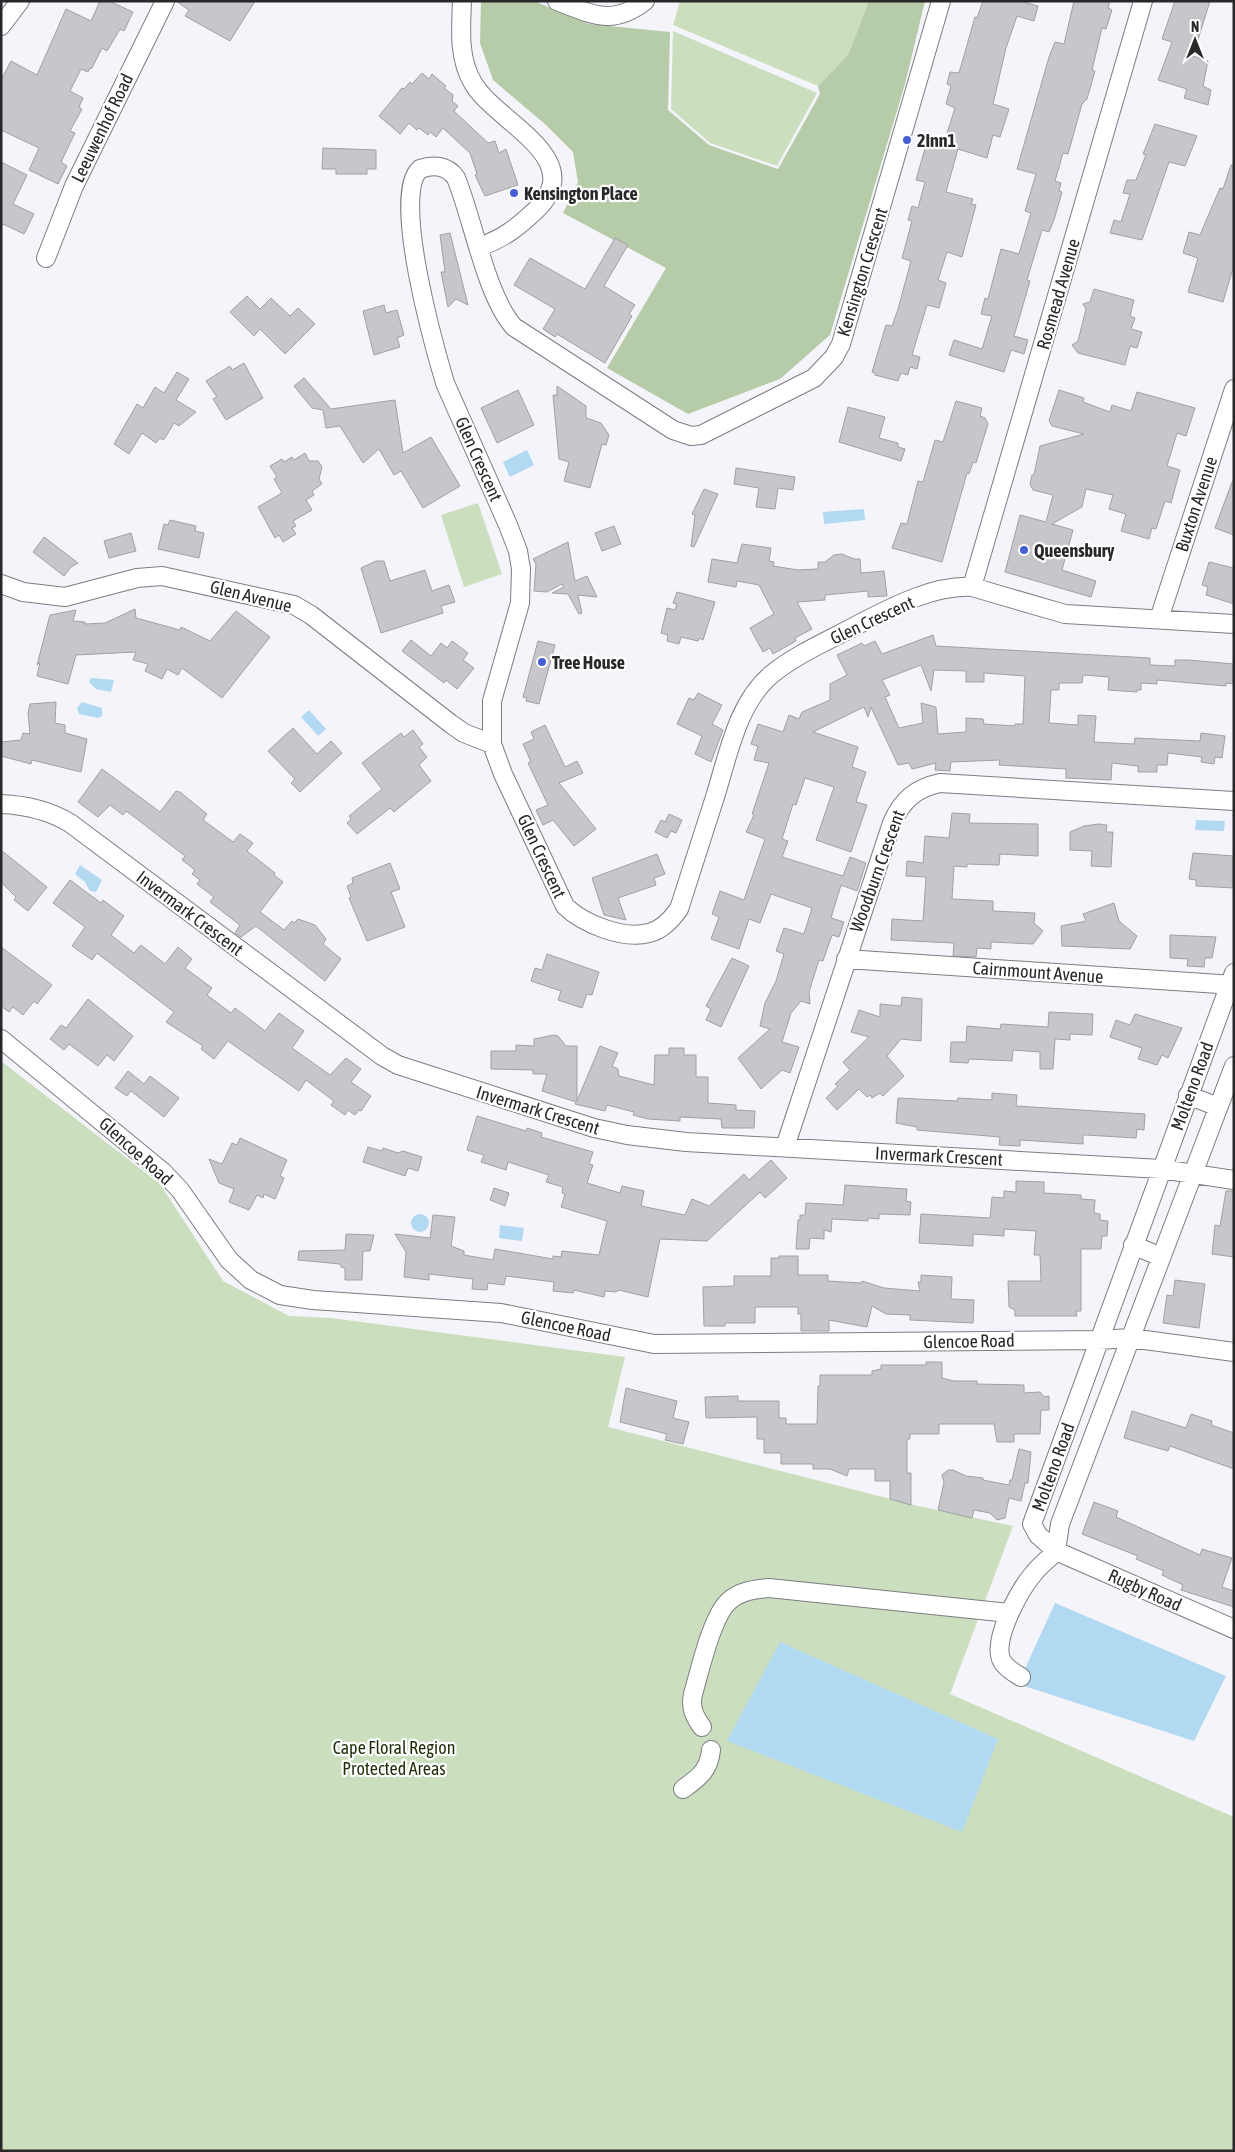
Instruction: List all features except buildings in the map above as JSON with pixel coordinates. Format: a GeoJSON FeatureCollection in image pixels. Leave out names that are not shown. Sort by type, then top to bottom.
{"type":"FeatureCollection","features":[{"type":"Feature","properties":{"kind":"street"},"geometry":{"type":"LineString","coordinates":[[1,26],[20,1]]}},
{"type":"Feature","properties":{"kind":"street","name":"Leeuwenhof Road"},"geometry":{"type":"LineString","coordinates":[[46,258],[74,186],[165,1]]}},
{"type":"Feature","properties":{"kind":"street"},"geometry":{"type":"LineString","coordinates":[[462,1],[462,51],[472,83],[494,109],[545,153],[552,175],[547,197],[540,206],[505,236],[479,247]]}},
{"type":"Feature","properties":{"kind":"street"},"geometry":{"type":"LineString","coordinates":[[557,1],[595,15],[613,17],[630,12],[645,1]]}},
{"type":"Feature","properties":{"kind":"street","name":"Kensington Crescent"},"geometry":{"type":"LineString","coordinates":[[479,247],[500,309],[514,326],[682,434],[691,436],[710,432],[801,385],[824,368],[834,357],[846,331],[941,1]]}},
{"type":"Feature","properties":{"kind":"street","name":"Rosmead Avenue"},"geometry":{"type":"LineString","coordinates":[[972,587],[1143,1]]}},
{"type":"Feature","properties":{"kind":"street","name":"Glen Crescent"},"geometry":{"type":"LineString","coordinates":[[479,247],[454,175],[438,167],[420,169],[414,177],[410,191],[411,230],[438,359],[445,383],[508,525],[518,551],[521,569],[520,603],[492,701],[492,744],[503,774],[566,906],[575,916],[589,924],[606,930],[639,934],[649,933],[671,920],[679,909],[736,732],[748,703],[760,687],[785,665],[883,612],[935,591],[958,586],[972,587],[1065,614],[1234,624]]}},
{"type":"Feature","properties":{"kind":"street","name":"Buxton Avenue"},"geometry":{"type":"LineString","coordinates":[[1159,619],[1234,389]]}},
{"type":"Feature","properties":{"kind":"street","name":"Glen Avenue"},"geometry":{"type":"LineString","coordinates":[[1,584],[23,592],[65,597],[136,578],[162,576],[294,605],[311,615],[452,724],[464,732],[492,744]]}},
{"type":"Feature","properties":{"kind":"street","name":"Woodburn Crescent"},"geometry":{"type":"LineString","coordinates":[[785,1147],[892,823],[902,803],[922,789],[940,783],[1234,801]]}},
{"type":"Feature","properties":{"kind":"street","name":"Invermark Crescent"},"geometry":{"type":"LineString","coordinates":[[1,804],[29,806],[56,815],[70,823],[367,1044],[398,1065],[594,1128],[627,1135],[686,1142],[1161,1169],[1234,1180]]}},
{"type":"Feature","properties":{"kind":"street","name":"Cairnmount Avenue"},"geometry":{"type":"LineString","coordinates":[[846,959],[1232,981]]}},
{"type":"Feature","properties":{"kind":"street","name":"Molteno Road"},"geometry":{"type":"LineString","coordinates":[[1056,1551],[1038,1536],[1032,1524],[1188,1095],[1232,981]]}},
{"type":"Feature","properties":{"kind":"street","name":"Glencoe Road"},"geometry":{"type":"LineString","coordinates":[[1,1039],[163,1172],[180,1190],[229,1260],[251,1280],[280,1295],[313,1300],[501,1313],[654,1344],[1099,1340],[1130,1338],[1234,1352]]}},
{"type":"Feature","properties":{"kind":"street","name":"Molteno Road"},"geometry":{"type":"LineString","coordinates":[[1056,1551],[1060,1524],[1234,1066]]}},
{"type":"Feature","properties":{"kind":"street"},"geometry":{"type":"LineString","coordinates":[[1188,1095],[1218,1107]]}},
{"type":"Feature","properties":{"kind":"street"},"geometry":{"type":"LineString","coordinates":[[1133,1246],[1161,1257]]}},
{"type":"Feature","properties":{"kind":"street"},"geometry":{"type":"LineString","coordinates":[[1113,1301],[1142,1307]]}},
{"type":"Feature","properties":{"kind":"street"},"geometry":{"type":"LineString","coordinates":[[1070,1418],[1096,1429]]}},
{"type":"Feature","properties":{"kind":"street"},"geometry":{"type":"LineString","coordinates":[[1044,1491],[1069,1501]]}},
{"type":"Feature","properties":{"kind":"street"},"geometry":{"type":"LineString","coordinates":[[1021,1677],[1009,1669],[1001,1659],[1000,1644],[1009,1614],[1034,1574],[1056,1551]]}},
{"type":"Feature","properties":{"kind":"street","name":"Rugby Road"},"geometry":{"type":"LineString","coordinates":[[1056,1551],[1234,1629]]}},
{"type":"Feature","properties":{"kind":"street"},"geometry":{"type":"LineString","coordinates":[[702,1727],[695,1716],[691,1703],[693,1694],[719,1614],[729,1600],[741,1593],[769,1588],[1009,1614]]}},
{"type":"Feature","properties":{"kind":"street"},"geometry":{"type":"LineString","coordinates":[[683,1789],[702,1775],[708,1768],[711,1750]]}},
{"type":"Feature","properties":{"kind":"green space"},"geometry":{"type":"Polygon","coordinates":[[[481,1],[534,1],[589,24],[670,32],[668,110],[709,145],[778,169],[820,94],[818,86],[848,55],[869,1],[925,1],[905,84],[830,335],[780,379],[688,414],[607,368],[666,268],[563,213],[578,182],[573,152],[546,125],[493,80],[480,43],[481,1]]]}},
{"type":"Feature","properties":{"kind":"green space"},"geometry":{"type":"Polygon","coordinates":[[[680,1],[869,1],[848,55],[818,86],[673,25],[680,1]]]}},
{"type":"Feature","properties":{"kind":"green space"},"geometry":{"type":"Polygon","coordinates":[[[673,31],[817,93],[777,166],[710,143],[671,109],[673,31]]]}},
{"type":"Feature","properties":{"kind":"green space"},"geometry":{"type":"Polygon","coordinates":[[[478,503],[502,574],[464,587],[441,515],[478,503]]]}},
{"type":"Feature","properties":{"kind":"green space","name":"Cape Floral Region Protected Areas"},"geometry":{"type":"Polygon","coordinates":[[[1,1061],[160,1184],[223,1281],[289,1316],[331,1318],[625,1357],[608,1427],[918,1506],[1013,1526],[950,1694],[1234,1817],[1234,2151],[1,2151],[1,1061]]]}},
{"type":"Feature","properties":{"kind":"water"},"geometry":{"type":"Polygon","coordinates":[[[527,450],[534,465],[510,477],[503,462],[527,450]]]}},
{"type":"Feature","properties":{"kind":"water"},"geometry":{"type":"Polygon","coordinates":[[[864,509],[865,520],[824,524],[823,512],[864,509]]]}},
{"type":"Feature","properties":{"kind":"water"},"geometry":{"type":"Polygon","coordinates":[[[91,678],[114,680],[111,692],[96,689],[89,682],[91,678]]]}},
{"type":"Feature","properties":{"kind":"water"},"geometry":{"type":"Polygon","coordinates":[[[82,702],[102,708],[102,716],[98,718],[79,714],[77,708],[82,702]]]}},
{"type":"Feature","properties":{"kind":"water"},"geometry":{"type":"Polygon","coordinates":[[[309,710],[326,729],[318,736],[301,717],[309,710]]]}},
{"type":"Feature","properties":{"kind":"water"},"geometry":{"type":"Polygon","coordinates":[[[1196,820],[1225,821],[1224,831],[1195,830],[1196,820]]]}},
{"type":"Feature","properties":{"kind":"water"},"geometry":{"type":"Polygon","coordinates":[[[80,865],[102,880],[96,892],[90,891],[85,882],[75,874],[80,865]]]}},
{"type":"Feature","properties":{"kind":"water"},"geometry":{"type":"Polygon","coordinates":[[[420,1214],[428,1219],[429,1223],[424,1231],[420,1232],[412,1227],[411,1223],[416,1215],[420,1214]]]}},
{"type":"Feature","properties":{"kind":"water"},"geometry":{"type":"Polygon","coordinates":[[[500,1225],[524,1228],[522,1241],[499,1238],[500,1225]]]}},
{"type":"Feature","properties":{"kind":"water"},"geometry":{"type":"Polygon","coordinates":[[[1055,1603],[1226,1676],[1194,1741],[1018,1684],[1055,1603]]]}},
{"type":"Feature","properties":{"kind":"water"},"geometry":{"type":"Polygon","coordinates":[[[780,1642],[998,1739],[962,1832],[727,1741],[780,1642]]]}},
{"type":"Feature","properties":{"kind":"place","name":"2Inn1"},"geometry":{"type":"Point","coordinates":[907,140]}},
{"type":"Feature","properties":{"kind":"place","name":"Kensington Place"},"geometry":{"type":"Point","coordinates":[514,193]}},
{"type":"Feature","properties":{"kind":"place","name":"Queensbury"},"geometry":{"type":"Point","coordinates":[1024,550]}},
{"type":"Feature","properties":{"kind":"place","name":"Tree House"},"geometry":{"type":"Point","coordinates":[542,662]}}]}
